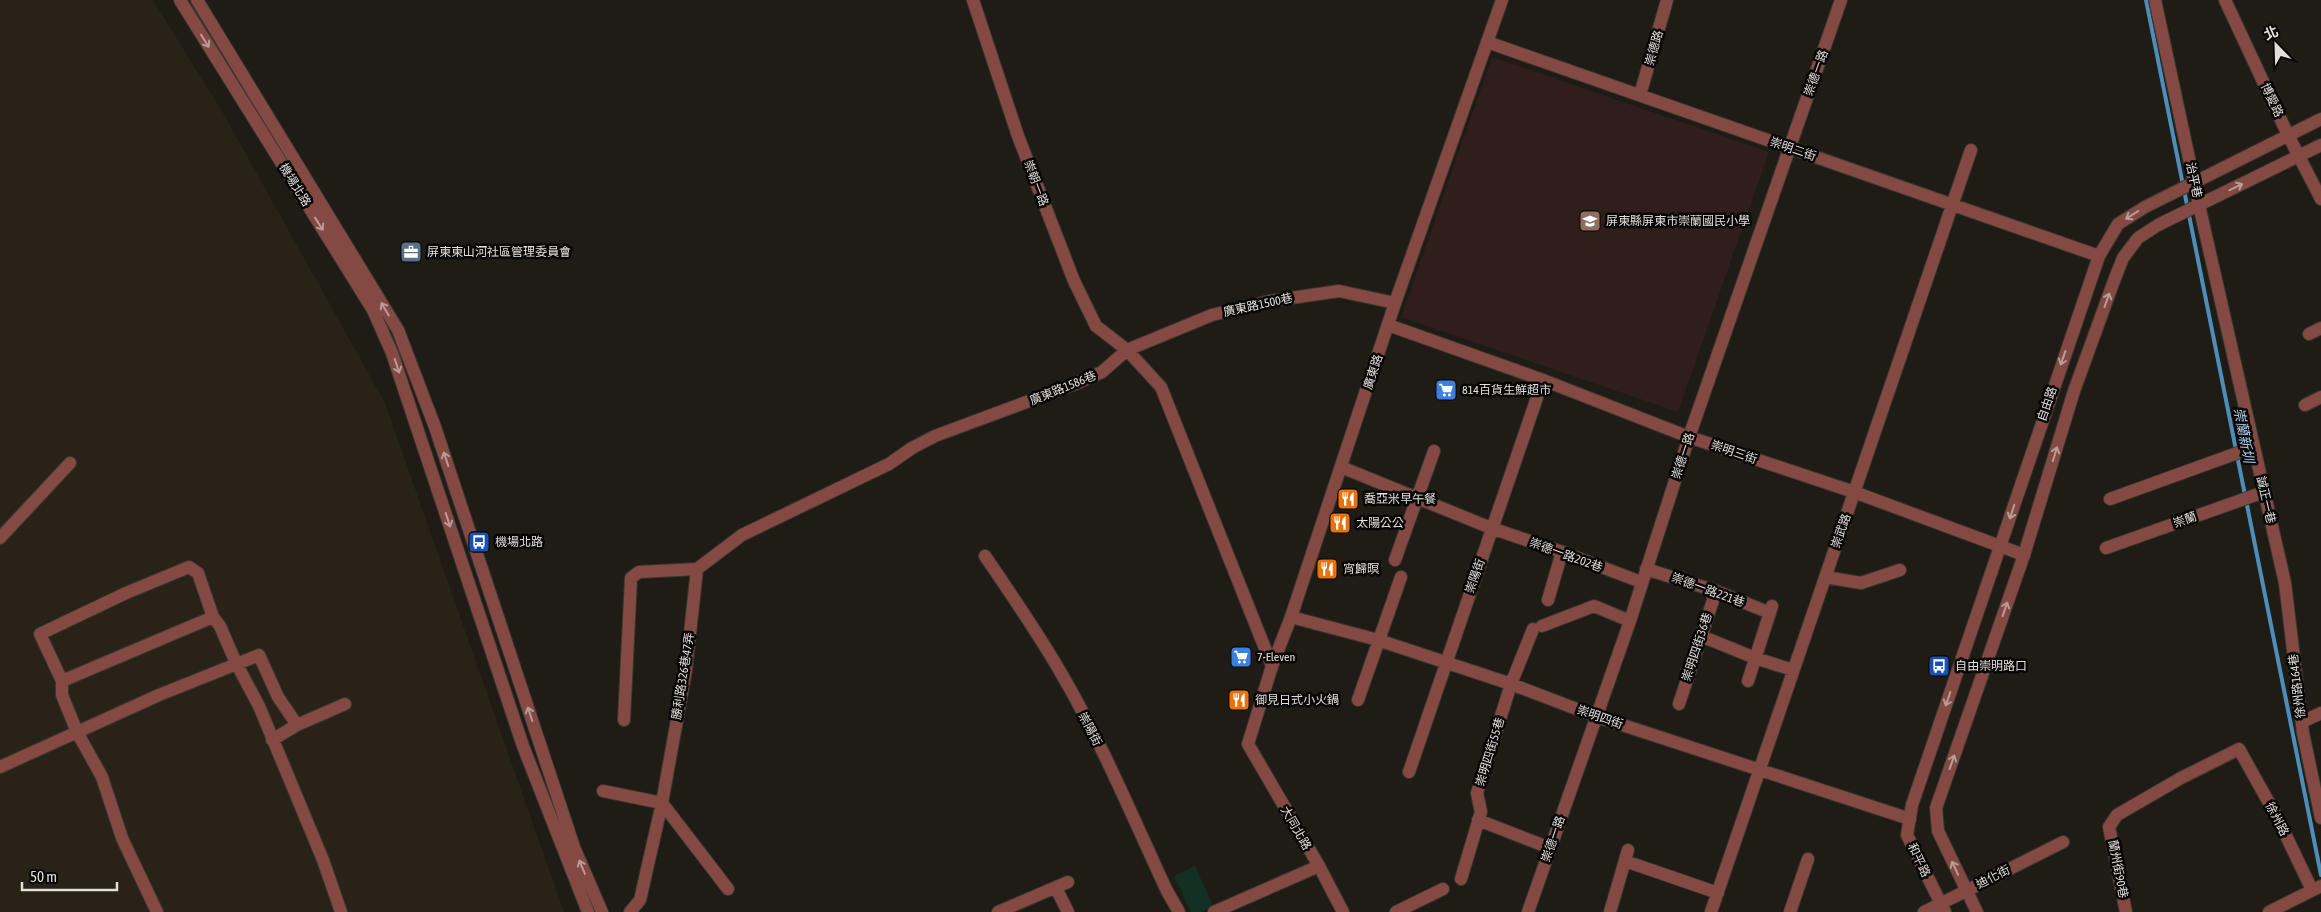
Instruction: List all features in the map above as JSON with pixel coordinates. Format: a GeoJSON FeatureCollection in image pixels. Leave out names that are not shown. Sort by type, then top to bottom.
{"type":"FeatureCollection","features":[{"type":"Feature","properties":{"kind":"street","name":"機場北路"},"geometry":{"type":"LineString","coordinates":[[180,0],[373,310],[392,353],[523,746],[588,912]]}},
{"type":"Feature","properties":{"kind":"street","name":"機場北路"},"geometry":{"type":"LineString","coordinates":[[197,0],[398,330],[435,427],[574,847],[602,912]]}},
{"type":"Feature","properties":{"kind":"street","name":"崇朝一路"},"geometry":{"type":"LineString","coordinates":[[973,0],[1018,136],[1074,281],[1096,326],[1127,350]]}},
{"type":"Feature","properties":{"kind":"street","name":"廣東路"},"geometry":{"type":"LineString","coordinates":[[1248,744],[1272,666],[1291,617],[1395,304],[1502,0]]}},
{"type":"Feature","properties":{"kind":"street","name":"崇德路"},"geometry":{"type":"LineString","coordinates":[[1640,95],[1667,0]]}},
{"type":"Feature","properties":{"kind":"street","name":"崇德一路"},"geometry":{"type":"LineString","coordinates":[[1528,912],[1595,716],[1630,621],[1689,437],[1841,0]]}},
{"type":"Feature","properties":{"kind":"street","name":"治平巷"},"geometry":{"type":"LineString","coordinates":[[2156,0],[2191,184],[2234,360],[2242,451]]}},
{"type":"Feature","properties":{"kind":"street","name":"博愛路"},"geometry":{"type":"LineString","coordinates":[[2224,0],[2298,156],[2321,199]]}},
{"type":"Feature","properties":{"kind":"street","name":"崇明二街"},"geometry":{"type":"LineString","coordinates":[[1487,42],[2098,256]]}},
{"type":"Feature","properties":{"kind":"street","name":"自由路"},"geometry":{"type":"LineString","coordinates":[[1912,805],[2098,256],[2118,224],[2175,191],[2321,119]]}},
{"type":"Feature","properties":{"kind":"street","name":"自由路"},"geometry":{"type":"LineString","coordinates":[[1966,891],[1938,831],[1936,808],[2024,555],[2074,391],[2123,258],[2138,238],[2158,225],[2321,144]]}},
{"type":"Feature","properties":{"kind":"street","name":"崇武路"},"geometry":{"type":"LineString","coordinates":[[1711,912],[1971,150]]}},
{"type":"Feature","properties":{"kind":"street","name":"廣東路1500巷"},"geometry":{"type":"LineString","coordinates":[[1127,350],[1212,315],[1270,301],[1339,290],[1395,304]]}},
{"type":"Feature","properties":{"kind":"street","name":"崇明三街"},"geometry":{"type":"LineString","coordinates":[[1388,325],[1543,380],[1689,437],[1854,492],[2024,555]]}},
{"type":"Feature","properties":{"kind":"street","name":"廣東路1586巷"},"geometry":{"type":"LineString","coordinates":[[697,569],[742,535],[889,464],[934,436],[1102,372],[1127,350]]}},
{"type":"Feature","properties":{"kind":"street"},"geometry":{"type":"LineString","coordinates":[[1127,350],[1161,387],[1272,666]]}},
{"type":"Feature","properties":{"kind":"street","name":"崇陽街"},"geometry":{"type":"LineString","coordinates":[[1409,772],[1543,380]]}},
{"type":"Feature","properties":{"kind":"street"},"geometry":{"type":"LineString","coordinates":[[2305,405],[2321,397]]}},
{"type":"Feature","properties":{"kind":"street"},"geometry":{"type":"LineString","coordinates":[[1396,560],[1434,451]]}},
{"type":"Feature","properties":{"kind":"street"},"geometry":{"type":"LineString","coordinates":[[2110,499],[2242,451]]}},
{"type":"Feature","properties":{"kind":"street","name":"誠正一巷"},"geometry":{"type":"LineString","coordinates":[[2242,451],[2264,492],[2278,553]]}},
{"type":"Feature","properties":{"kind":"street"},"geometry":{"type":"LineString","coordinates":[[0,538],[70,463]]}},
{"type":"Feature","properties":{"kind":"street","name":"崇德一路202巷"},"geometry":{"type":"LineString","coordinates":[[1341,467],[1491,528],[1641,582]]}},
{"type":"Feature","properties":{"kind":"street","name":"崇蘭"},"geometry":{"type":"LineString","coordinates":[[2106,548],[2264,492]]}},
{"type":"Feature","properties":{"kind":"street"},"geometry":{"type":"LineString","coordinates":[[1548,600],[1562,552]]}},
{"type":"Feature","properties":{"kind":"street","name":"徐州路164巷"},"geometry":{"type":"LineString","coordinates":[[2278,553],[2285,583],[2302,722],[2317,776],[2321,818]]}},
{"type":"Feature","properties":{"kind":"street","name":"崇陽街"},"geometry":{"type":"LineString","coordinates":[[985,556],[1029,620],[1062,675],[1106,758],[1167,891],[1179,912]]}},
{"type":"Feature","properties":{"kind":"street"},"geometry":{"type":"LineString","coordinates":[[157,912],[122,838],[102,777],[78,732],[62,695],[62,681],[40,634],[126,592],[189,567],[198,572],[213,617],[220,626],[236,663],[259,706],[323,860],[341,912]]}},
{"type":"Feature","properties":{"kind":"street"},"geometry":{"type":"LineString","coordinates":[[624,720],[631,578],[639,572],[697,569]]}},
{"type":"Feature","properties":{"kind":"street","name":"勝利路326巷47弄"},"geometry":{"type":"LineString","coordinates":[[630,912],[640,900],[662,803],[686,670],[697,569]]}},
{"type":"Feature","properties":{"kind":"street","name":"崇德一路221巷"},"geometry":{"type":"LineString","coordinates":[[1646,569],[1771,609],[1755,658]]}},
{"type":"Feature","properties":{"kind":"street"},"geometry":{"type":"LineString","coordinates":[[1825,577],[1861,583],[1900,570]]}},
{"type":"Feature","properties":{"kind":"street"},"geometry":{"type":"LineString","coordinates":[[1358,700],[1401,577]]}},
{"type":"Feature","properties":{"kind":"street","name":"崇明四街36巷"},"geometry":{"type":"LineString","coordinates":[[1679,704],[1716,591]]}},
{"type":"Feature","properties":{"kind":"street","name":"崇明四街55巷"},"geometry":{"type":"LineString","coordinates":[[1461,878],[1481,812],[1478,793],[1511,684],[1538,627],[1594,606],[1630,621]]}},
{"type":"Feature","properties":{"kind":"street"},"geometry":{"type":"LineString","coordinates":[[62,681],[213,617]]}},
{"type":"Feature","properties":{"kind":"street","name":"崇明四街"},"geometry":{"type":"LineString","coordinates":[[1291,617],[1378,640],[1511,684],[1595,716],[1910,819]]}},
{"type":"Feature","properties":{"kind":"street"},"geometry":{"type":"LineString","coordinates":[[1701,636],[1755,658],[1793,670]]}},
{"type":"Feature","properties":{"kind":"street"},"geometry":{"type":"LineString","coordinates":[[0,767],[236,663],[259,655],[278,697],[297,725]]}},
{"type":"Feature","properties":{"kind":"street"},"geometry":{"type":"LineString","coordinates":[[1748,681],[1755,658]]}},
{"type":"Feature","properties":{"kind":"street"},"geometry":{"type":"LineString","coordinates":[[259,706],[278,697]]}},
{"type":"Feature","properties":{"kind":"street"},"geometry":{"type":"LineString","coordinates":[[272,740],[297,725],[345,704]]}},
{"type":"Feature","properties":{"kind":"street"},"geometry":{"type":"LineString","coordinates":[[2302,722],[2321,713]]}},
{"type":"Feature","properties":{"kind":"street","name":"大同北路"},"geometry":{"type":"LineString","coordinates":[[1248,744],[1319,866],[1343,912]]}},
{"type":"Feature","properties":{"kind":"street","name":"徐州路"},"geometry":{"type":"LineString","coordinates":[[2109,827],[2117,815],[2181,778],[2239,749],[2317,888]]}},
{"type":"Feature","properties":{"kind":"street"},"geometry":{"type":"LineString","coordinates":[[603,791],[662,803],[728,889]]}},
{"type":"Feature","properties":{"kind":"street","name":"和平路"},"geometry":{"type":"LineString","coordinates":[[1912,805],[1908,835],[1943,908]]}},
{"type":"Feature","properties":{"kind":"street"},"geometry":{"type":"LineString","coordinates":[[1478,820],[1550,848]]}},
{"type":"Feature","properties":{"kind":"street","name":"蘭州街90巷"},"geometry":{"type":"LineString","coordinates":[[2109,827],[2126,912]]}},
{"type":"Feature","properties":{"kind":"street","name":"迪化街"},"geometry":{"type":"LineString","coordinates":[[1924,912],[1943,908],[1966,891],[2063,842]]}},
{"type":"Feature","properties":{"kind":"street"},"geometry":{"type":"LineString","coordinates":[[1610,912],[1626,856],[1718,892]]}},
{"type":"Feature","properties":{"kind":"street"},"geometry":{"type":"LineString","coordinates":[[1790,912],[1808,859]]}},
{"type":"Feature","properties":{"kind":"street"},"geometry":{"type":"LineString","coordinates":[[1214,912],[1319,866]]}},
{"type":"Feature","properties":{"kind":"street"},"geometry":{"type":"LineString","coordinates":[[998,912],[1062,885],[1068,912]]}},
{"type":"Feature","properties":{"kind":"street"},"geometry":{"type":"LineString","coordinates":[[2269,912],[2317,888]]}},
{"type":"Feature","properties":{"kind":"street"},"geometry":{"type":"LineString","coordinates":[[1396,912],[1443,890]]}},
{"type":"Feature","properties":{"kind":"street"},"geometry":{"type":"LineString","coordinates":[[1966,891],[1976,912]]}},
{"type":"Feature","properties":{"kind":"shaded area"},"geometry":{"type":"Polygon","coordinates":[[[0,0],[153,0],[223,113],[385,403],[564,912],[0,912],[0,0]]]}},
{"type":"Feature","properties":{"kind":"shaded area","name":"屏東縣屏東市崇蘭國民小學"},"geometry":{"type":"Polygon","coordinates":[[[1492,57],[1769,152],[1678,412],[1401,317],[1492,57]]]}},
{"type":"Feature","properties":{"kind":"green space"},"geometry":{"type":"Polygon","coordinates":[[[1195,866],[1213,906],[1201,912],[1191,912],[1174,876],[1195,866]]]}},
{"type":"Feature","properties":{"kind":"waterway","name":"崇蘭新圳"},"geometry":{"type":"LineString","coordinates":[[2146,0],[2321,875]]}},
{"type":"Feature","properties":{"kind":"place","name":"屏東縣屏東市崇蘭國民小學"},"geometry":{"type":"Point","coordinates":[1590,221]}},
{"type":"Feature","properties":{"kind":"place","name":"屏東東山河社區管理委員會"},"geometry":{"type":"Point","coordinates":[411,252]}},
{"type":"Feature","properties":{"kind":"place","name":"814百貨生鮮超市"},"geometry":{"type":"Point","coordinates":[1446,390]}},
{"type":"Feature","properties":{"kind":"place","name":"喬亞米早午餐"},"geometry":{"type":"Point","coordinates":[1348,499]}},
{"type":"Feature","properties":{"kind":"place","name":"太陽公公"},"geometry":{"type":"Point","coordinates":[1340,523]}},
{"type":"Feature","properties":{"kind":"place","name":"機場北路"},"geometry":{"type":"Point","coordinates":[479,542]}},
{"type":"Feature","properties":{"kind":"place","name":"宵歸暝"},"geometry":{"type":"Point","coordinates":[1327,569]}},
{"type":"Feature","properties":{"kind":"place","name":"7-Eleven"},"geometry":{"type":"Point","coordinates":[1241,657]}},
{"type":"Feature","properties":{"kind":"place","name":"自由崇明路口"},"geometry":{"type":"Point","coordinates":[1939,666]}},
{"type":"Feature","properties":{"kind":"place","name":"御見日式小火鍋"},"geometry":{"type":"Point","coordinates":[1239,700]}}]}
